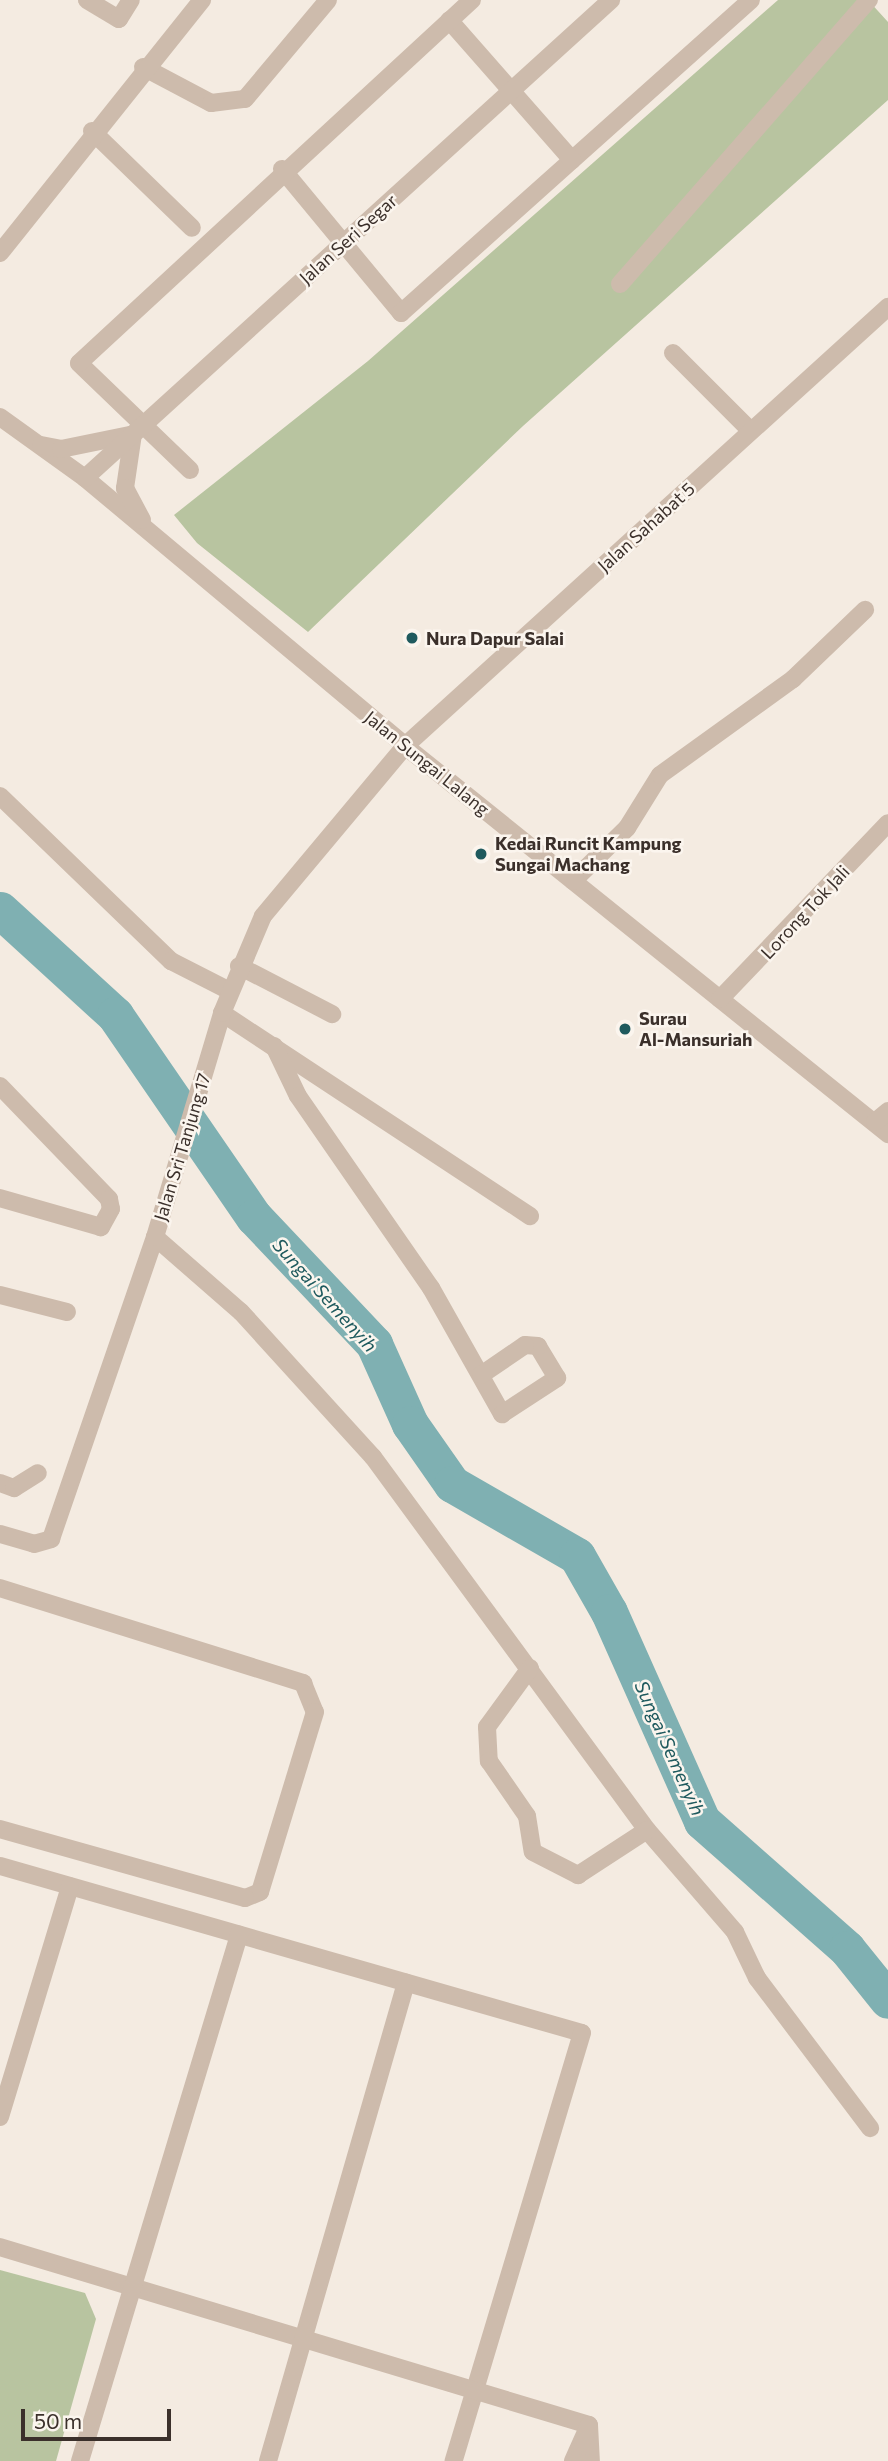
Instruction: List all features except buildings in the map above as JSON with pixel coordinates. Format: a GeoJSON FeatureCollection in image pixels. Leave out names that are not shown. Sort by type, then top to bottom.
{"type":"FeatureCollection","features":[{"type":"Feature","properties":{"kind":"street"},"geometry":{"type":"LineString","coordinates":[[86,0],[119,19],[131,0]]}},
{"type":"Feature","properties":{"kind":"street"},"geometry":{"type":"LineString","coordinates":[[0,253],[143,67],[202,0]]}},
{"type":"Feature","properties":{"kind":"street"},"geometry":{"type":"LineString","coordinates":[[143,67],[211,103],[245,99],[328,0]]}},
{"type":"Feature","properties":{"kind":"street"},"geometry":{"type":"LineString","coordinates":[[190,471],[137,430],[79,363],[282,169],[472,0]]}},
{"type":"Feature","properties":{"kind":"street","name":"Jalan Seri Segar"},"geometry":{"type":"LineString","coordinates":[[85,478],[611,0]]}},
{"type":"Feature","properties":{"kind":"street"},"geometry":{"type":"LineString","coordinates":[[282,169],[341,245],[401,313],[751,0]]}},
{"type":"Feature","properties":{"kind":"street"},"geometry":{"type":"LineString","coordinates":[[620,284],[869,0]]}},
{"type":"Feature","properties":{"kind":"street"},"geometry":{"type":"LineString","coordinates":[[449,20],[572,160]]}},
{"type":"Feature","properties":{"kind":"street"},"geometry":{"type":"LineString","coordinates":[[92,131],[192,228]]}},
{"type":"Feature","properties":{"kind":"street","name":"Jalan Sahabat 5"},"geometry":{"type":"LineString","coordinates":[[405,746],[888,307]]}},
{"type":"Feature","properties":{"kind":"street"},"geometry":{"type":"LineString","coordinates":[[673,353],[751,432]]}},
{"type":"Feature","properties":{"kind":"street","name":"Jalan Sungai Lalang"},"geometry":{"type":"LineString","coordinates":[[0,417],[85,478],[405,746],[720,999],[884,1122]]}},
{"type":"Feature","properties":{"kind":"street"},"geometry":{"type":"LineString","coordinates":[[38,445],[61,449],[137,430]]}},
{"type":"Feature","properties":{"kind":"street"},"geometry":{"type":"LineString","coordinates":[[137,430],[125,488],[148,531]]}},
{"type":"Feature","properties":{"kind":"street"},"geometry":{"type":"LineString","coordinates":[[573,881],[627,828],[660,775],[793,679],[865,610]]}},
{"type":"Feature","properties":{"kind":"street","name":"Jalan Sri Tanjung 17"},"geometry":{"type":"LineString","coordinates":[[0,1534],[34,1544],[51,1539],[155,1237],[222,1013],[239,966],[263,916],[405,746]]}},
{"type":"Feature","properties":{"kind":"street"},"geometry":{"type":"LineString","coordinates":[[0,796],[171,961],[230,991]]}},
{"type":"Feature","properties":{"kind":"street","name":"Lorong Tok Jali"},"geometry":{"type":"LineString","coordinates":[[720,999],[888,823]]}},
{"type":"Feature","properties":{"kind":"street"},"geometry":{"type":"LineString","coordinates":[[239,966],[332,1014]]}},
{"type":"Feature","properties":{"kind":"street"},"geometry":{"type":"LineString","coordinates":[[222,1013],[530,1216]]}},
{"type":"Feature","properties":{"kind":"street"},"geometry":{"type":"LineString","coordinates":[[274,1046],[298,1096],[431,1288],[481,1375]]}},
{"type":"Feature","properties":{"kind":"street"},"geometry":{"type":"LineString","coordinates":[[0,1086],[109,1199],[111,1209],[101,1227],[0,1198]]}},
{"type":"Feature","properties":{"kind":"street"},"geometry":{"type":"LineString","coordinates":[[155,1237],[241,1312],[364,1447],[530,1668],[647,1830],[734,1932],[757,1978],[870,2128]]}},
{"type":"Feature","properties":{"kind":"street"},"geometry":{"type":"LineString","coordinates":[[0,1295],[67,1312]]}},
{"type":"Feature","properties":{"kind":"street"},"geometry":{"type":"LineString","coordinates":[[0,1483],[14,1488],[38,1473]]}},
{"type":"Feature","properties":{"kind":"street"},"geometry":{"type":"LineString","coordinates":[[0,1588],[303,1683],[315,1712],[260,1892],[245,1898],[0,1829]]}},
{"type":"Feature","properties":{"kind":"street"},"geometry":{"type":"LineString","coordinates":[[530,1668],[487,1727],[489,1761],[527,1816],[533,1852],[578,1875],[647,1830]]}},
{"type":"Feature","properties":{"kind":"street"},"geometry":{"type":"LineString","coordinates":[[0,1866],[582,2033],[454,2461]]}},
{"type":"Feature","properties":{"kind":"street"},"geometry":{"type":"LineString","coordinates":[[0,2116],[70,1886]]}},
{"type":"Feature","properties":{"kind":"street"},"geometry":{"type":"LineString","coordinates":[[80,2461],[239,1935]]}},
{"type":"Feature","properties":{"kind":"street"},"geometry":{"type":"LineString","coordinates":[[268,2461],[406,1983]]}},
{"type":"Feature","properties":{"kind":"street"},"geometry":{"type":"LineString","coordinates":[[0,2247],[589,2425]]}},
{"type":"Feature","properties":{"kind":"street"},"geometry":{"type":"LineString","coordinates":[[573,2461],[589,2425]]}},
{"type":"Feature","properties":{"kind":"street"},"geometry":{"type":"LineString","coordinates":[[589,2425],[591,2461]]}},
{"type":"Feature","properties":{"kind":"green space"},"geometry":{"type":"Polygon","coordinates":[[[778,0],[868,0],[888,22],[888,100],[523,426],[308,632],[197,543],[174,515],[368,361],[778,0]]]}},
{"type":"Feature","properties":{"kind":"green space"},"geometry":{"type":"Polygon","coordinates":[[[0,2270],[85,2293],[96,2319],[56,2461],[0,2461],[0,2270]]]}},
{"type":"Feature","properties":{"kind":"waterway","name":"Sungai Semenyih"},"geometry":{"type":"LineString","coordinates":[[0,910],[115,1015],[254,1217],[374,1344],[410,1424],[452,1484],[577,1556],[609,1612],[702,1821],[847,1949],[888,2000]]}},
{"type":"Feature","properties":{"kind":"place","name":"Nura Dapur Salai"},"geometry":{"type":"Point","coordinates":[412,638]}},
{"type":"Feature","properties":{"kind":"place","name":"Kedai Runcit Kampung Sungai Machang"},"geometry":{"type":"Point","coordinates":[481,854]}},
{"type":"Feature","properties":{"kind":"place","name":"Surau Al-Mansuriah"},"geometry":{"type":"Point","coordinates":[625,1029]}}]}
